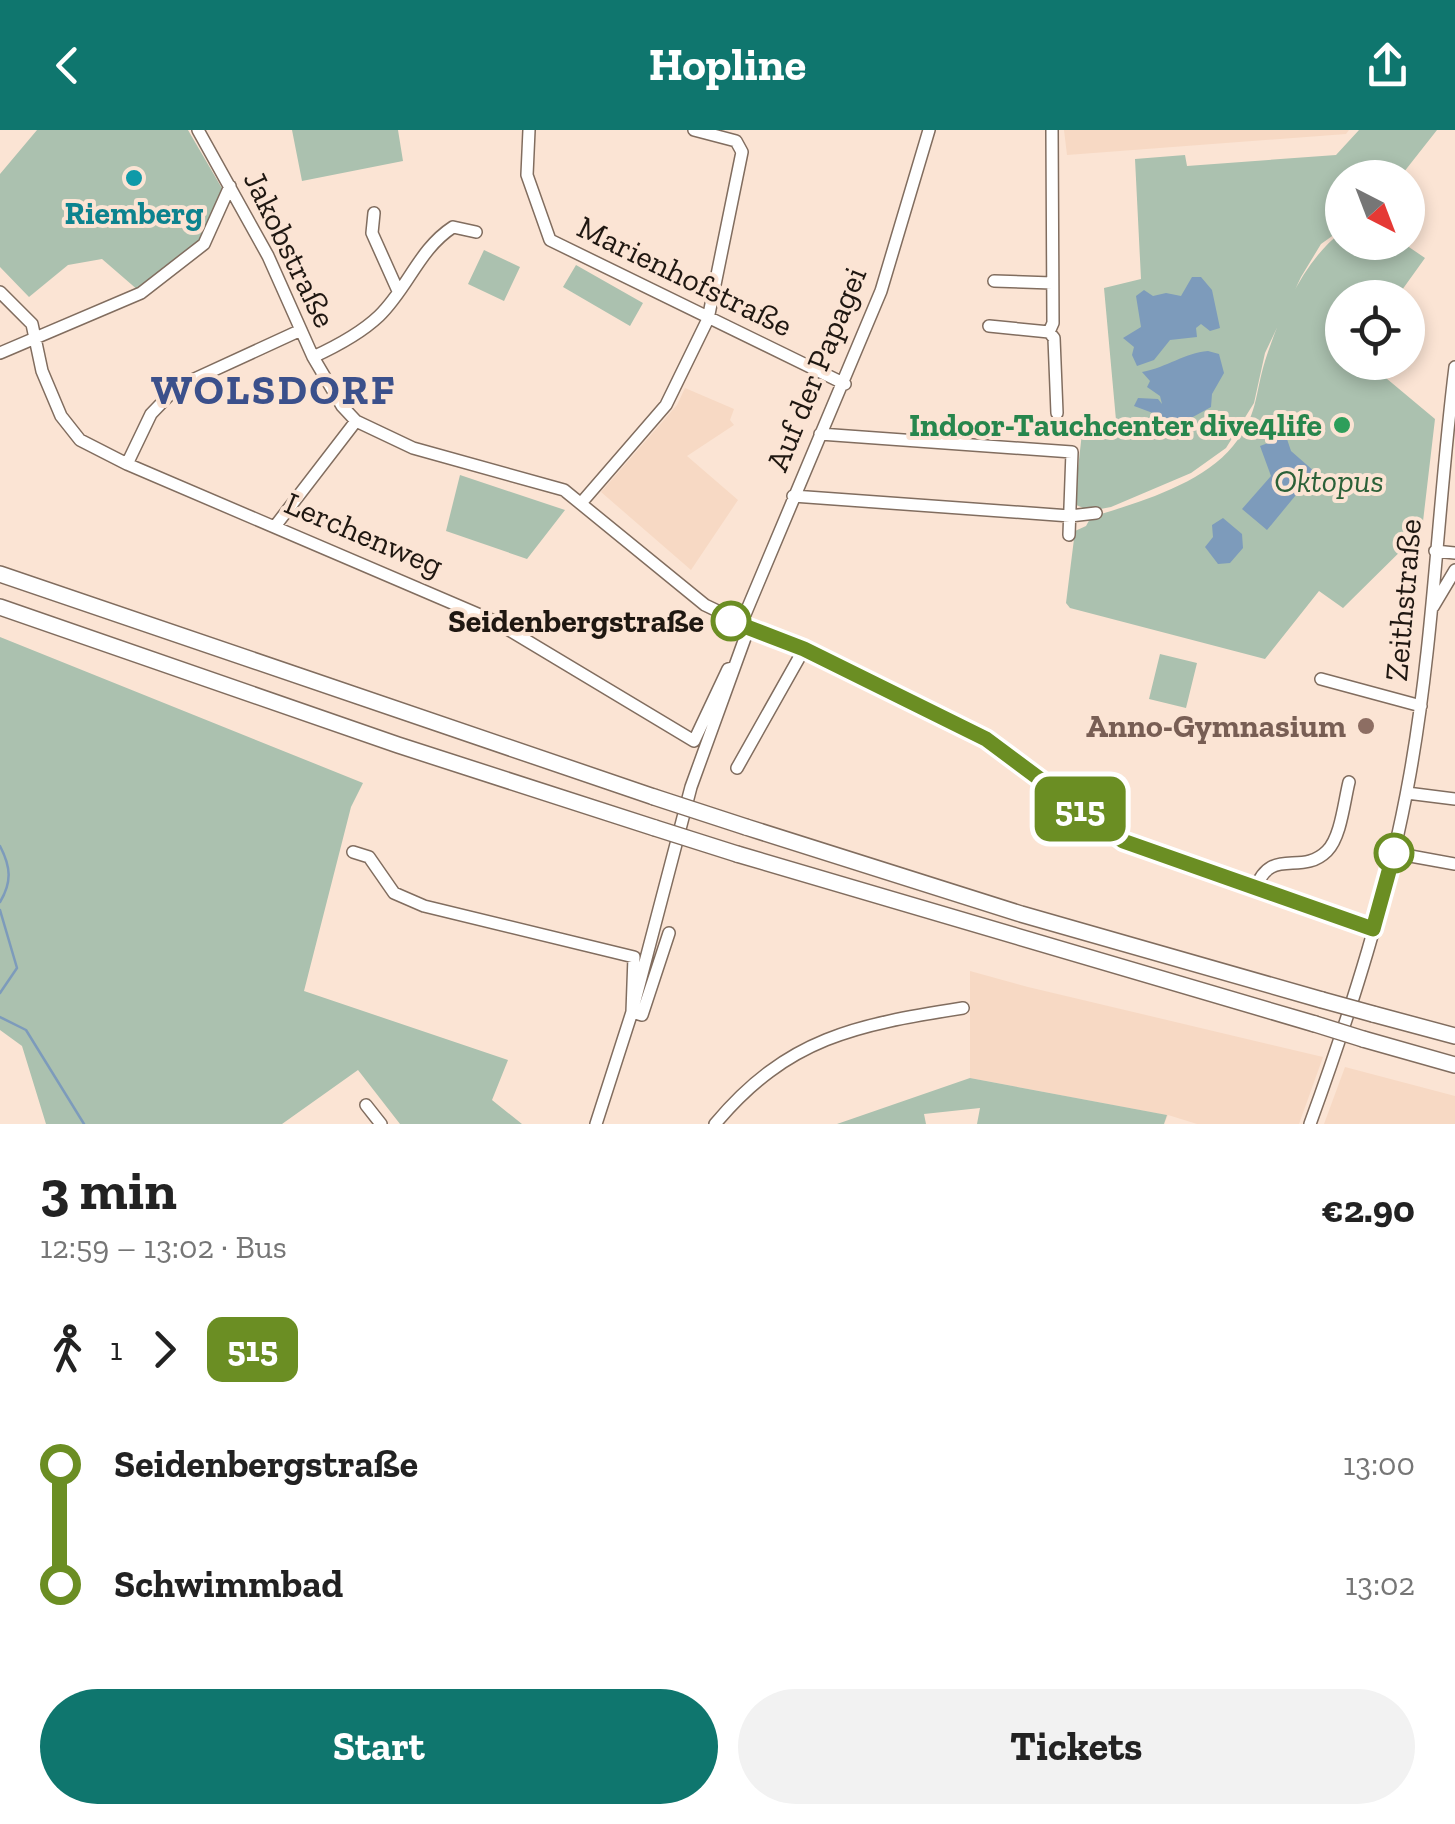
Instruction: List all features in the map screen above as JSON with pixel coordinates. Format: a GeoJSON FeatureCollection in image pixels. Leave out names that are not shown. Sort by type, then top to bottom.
{"type":"FeatureCollection","features":[{"type":"Feature","properties":{"kind":"highway"},"geometry":{"type":"LineString","coordinates":[[0,574],[746,827],[1021,914],[1455,1036]]}},
{"type":"Feature","properties":{"kind":"highway"},"geometry":{"type":"LineString","coordinates":[[0,607],[398,745],[737,854],[1455,1064]]}},
{"type":"Feature","properties":{"kind":"highway"},"geometry":{"type":"LineString","coordinates":[[1403,1022],[1455,1028]]}},
{"type":"Feature","properties":{"kind":"street","name":"Jakobstraße"},"geometry":{"type":"LineString","coordinates":[[198,130],[230,186],[313,357],[342,406],[356,421],[413,448],[564,490],[705,606],[745,625]]}},
{"type":"Feature","properties":{"kind":"street","name":"Marienhofstraße"},"geometry":{"type":"LineString","coordinates":[[529,130],[527,175],[550,240],[845,384]]}},
{"type":"Feature","properties":{"kind":"street"},"geometry":{"type":"LineString","coordinates":[[582,502],[666,406],[708,319],[742,152],[736,141],[694,130]]}},
{"type":"Feature","properties":{"kind":"street","name":"Auf der Papagei"},"geometry":{"type":"LineString","coordinates":[[632,1012],[691,786],[745,625],[793,496],[845,384],[880,291],[929,130]]}},
{"type":"Feature","properties":{"kind":"street"},"geometry":{"type":"LineString","coordinates":[[1052,130],[1049,332],[1054,338],[1057,412]]}},
{"type":"Feature","properties":{"kind":"street"},"geometry":{"type":"LineString","coordinates":[[0,353],[142,293],[204,244],[230,186]]}},
{"type":"Feature","properties":{"kind":"street"},"geometry":{"type":"LineString","coordinates":[[374,213],[372,233],[398,291]]}},
{"type":"Feature","properties":{"kind":"street"},"geometry":{"type":"LineString","coordinates":[[313,357],[346,342],[381,314],[434,239],[454,227],[476,232]]}},
{"type":"Feature","properties":{"kind":"street"},"geometry":{"type":"LineString","coordinates":[[994,281],[1052,283]]}},
{"type":"Feature","properties":{"kind":"street","name":"Lerchenweg"},"geometry":{"type":"LineString","coordinates":[[0,292],[32,324],[32,339],[61,416],[80,440],[127,464],[494,621],[694,741],[728,669],[732,668]]}},
{"type":"Feature","properties":{"kind":"street"},"geometry":{"type":"LineString","coordinates":[[989,326],[1049,332]]}},
{"type":"Feature","properties":{"kind":"street"},"geometry":{"type":"LineString","coordinates":[[127,464],[151,414],[178,388],[300,330]]}},
{"type":"Feature","properties":{"kind":"street","name":"Zeithstraße"},"geometry":{"type":"LineString","coordinates":[[1310,1124],[1373,929],[1406,793],[1421,706],[1455,366]]}},
{"type":"Feature","properties":{"kind":"street"},"geometry":{"type":"LineString","coordinates":[[276,525],[356,421]]}},
{"type":"Feature","properties":{"kind":"street"},"geometry":{"type":"LineString","coordinates":[[820,434],[1072,452],[1069,535]]}},
{"type":"Feature","properties":{"kind":"street"},"geometry":{"type":"LineString","coordinates":[[793,496],[1070,516],[1096,513]]}},
{"type":"Feature","properties":{"kind":"street"},"geometry":{"type":"LineString","coordinates":[[1436,551],[1455,553]]}},
{"type":"Feature","properties":{"kind":"street"},"geometry":{"type":"LineString","coordinates":[[1431,611],[1455,570]]}},
{"type":"Feature","properties":{"kind":"street"},"geometry":{"type":"LineString","coordinates":[[745,625],[804,649],[986,739],[1123,841],[1373,929]]}},
{"type":"Feature","properties":{"kind":"street"},"geometry":{"type":"LineString","coordinates":[[737,768],[804,649]]}},
{"type":"Feature","properties":{"kind":"street"},"geometry":{"type":"LineString","coordinates":[[1321,678],[1421,706]]}},
{"type":"Feature","properties":{"kind":"street"},"geometry":{"type":"LineString","coordinates":[[1255,890],[1261,873],[1271,866],[1315,859],[1329,850],[1349,782]]}},
{"type":"Feature","properties":{"kind":"street"},"geometry":{"type":"LineString","coordinates":[[1406,793],[1455,799]]}},
{"type":"Feature","properties":{"kind":"street"},"geometry":{"type":"LineString","coordinates":[[353,852],[369,857],[394,892],[424,906],[634,957],[632,1012],[596,1124]]}},
{"type":"Feature","properties":{"kind":"street"},"geometry":{"type":"LineString","coordinates":[[1394,853],[1455,864]]}},
{"type":"Feature","properties":{"kind":"street"},"geometry":{"type":"LineString","coordinates":[[632,1012],[642,1014],[669,932]]}},
{"type":"Feature","properties":{"kind":"street"},"geometry":{"type":"LineString","coordinates":[[715,1124],[764,1072],[804,1046],[836,1032],[963,1008]]}},
{"type":"Feature","properties":{"kind":"street"},"geometry":{"type":"LineString","coordinates":[[366,1105],[381,1124]]}},
{"type":"Feature","properties":{"kind":"shaded area"},"geometry":{"type":"Polygon","coordinates":[[[1064,130],[1349,130],[1346,134],[1067,155],[1064,130]]]}},
{"type":"Feature","properties":{"kind":"shaded area"},"geometry":{"type":"Polygon","coordinates":[[[685,388],[734,409],[730,420],[734,425],[687,456],[738,500],[691,570],[601,492],[677,405],[685,388]]]}},
{"type":"Feature","properties":{"kind":"shaded area"},"geometry":{"type":"Polygon","coordinates":[[[970,971],[1323,1057],[1299,1124],[1197,1124],[1168,1115],[1164,1124],[1166,1115],[970,1078],[970,971]]]}},
{"type":"Feature","properties":{"kind":"shaded area"},"geometry":{"type":"Polygon","coordinates":[[[1345,1067],[1455,1096],[1455,1124],[1324,1124],[1345,1067]]]}},
{"type":"Feature","properties":{"kind":"green space"},"geometry":{"type":"Polygon","coordinates":[[[37,130],[188,130],[223,190],[199,240],[139,291],[102,259],[68,265],[29,297],[0,267],[0,174],[37,130]]]}},
{"type":"Feature","properties":{"kind":"green space"},"geometry":{"type":"Polygon","coordinates":[[[292,130],[398,130],[403,161],[302,181],[292,130]]]}},
{"type":"Feature","properties":{"kind":"green space"},"geometry":{"type":"Polygon","coordinates":[[[1359,130],[1437,130],[1413,160],[1325,160],[1325,241],[1301,277],[1265,353],[1254,403],[1226,448],[1191,473],[1111,507],[1090,511],[1074,504],[1082,433],[1117,431],[1104,288],[1141,279],[1135,159],[1185,155],[1187,166],[1336,155],[1359,130]]]}},
{"type":"Feature","properties":{"kind":"green space","name":"Oktopus"},"geometry":{"type":"Polygon","coordinates":[[[1325,247],[1325,260],[1424,260],[1409,280],[1325,280],[1325,380],[1388,380],[1435,419],[1422,530],[1343,608],[1319,591],[1265,659],[1070,608],[1066,603],[1075,531],[1086,526],[1091,517],[1148,499],[1204,472],[1241,435],[1286,308],[1325,247]]]}},
{"type":"Feature","properties":{"kind":"green space"},"geometry":{"type":"Polygon","coordinates":[[[484,250],[520,267],[504,301],[468,284],[484,250]]]}},
{"type":"Feature","properties":{"kind":"green space"},"geometry":{"type":"Polygon","coordinates":[[[576,265],[643,303],[630,326],[563,287],[576,265]]]}},
{"type":"Feature","properties":{"kind":"green space"},"geometry":{"type":"Polygon","coordinates":[[[460,475],[565,510],[527,559],[446,531],[460,475]]]}},
{"type":"Feature","properties":{"kind":"green space"},"geometry":{"type":"Polygon","coordinates":[[[0,637],[363,783],[351,807],[304,991],[508,1060],[492,1100],[522,1124],[400,1124],[358,1070],[282,1124],[46,1124],[22,1046],[0,1030],[0,637]]]}},
{"type":"Feature","properties":{"kind":"green space"},"geometry":{"type":"Polygon","coordinates":[[[1160,654],[1197,663],[1186,708],[1149,699],[1160,654]]]}},
{"type":"Feature","properties":{"kind":"green space"},"geometry":{"type":"Polygon","coordinates":[[[970,1078],[1167,1115],[1164,1124],[977,1124],[980,1108],[924,1114],[926,1124],[837,1124],[970,1078]]]}},
{"type":"Feature","properties":{"kind":"water"},"geometry":{"type":"Polygon","coordinates":[[[1192,277],[1201,277],[1212,290],[1220,328],[1210,331],[1201,324],[1196,328],[1197,337],[1170,340],[1154,360],[1137,366],[1132,355],[1134,347],[1123,338],[1141,327],[1136,296],[1144,290],[1153,296],[1181,296],[1192,277]]]}},
{"type":"Feature","properties":{"kind":"water"},"geometry":{"type":"Polygon","coordinates":[[[1208,351],[1219,354],[1224,373],[1212,394],[1211,407],[1191,418],[1169,419],[1134,406],[1138,398],[1158,399],[1162,404],[1160,396],[1147,387],[1150,381],[1142,372],[1208,351]]]}},
{"type":"Feature","properties":{"kind":"water"},"geometry":{"type":"Polygon","coordinates":[[[1286,436],[1291,451],[1315,472],[1267,530],[1242,509],[1271,476],[1260,446],[1286,436]]]}},
{"type":"Feature","properties":{"kind":"water"},"geometry":{"type":"Polygon","coordinates":[[[1223,518],[1242,534],[1243,548],[1230,563],[1218,564],[1205,547],[1213,537],[1212,525],[1223,518]]]}},
{"type":"Feature","properties":{"kind":"waterway"},"geometry":{"type":"LineString","coordinates":[[0,846],[9,874],[0,902]]}},
{"type":"Feature","properties":{"kind":"waterway"},"geometry":{"type":"LineString","coordinates":[[0,910],[17,968],[0,993]]}},
{"type":"Feature","properties":{"kind":"waterway"},"geometry":{"type":"LineString","coordinates":[[0,1017],[26,1030],[84,1124]]}},
{"type":"Feature","properties":{"kind":"bus line","name":"515"},"geometry":{"type":"LineString","coordinates":[[731,621],[804,649],[986,739],[1123,841],[1275,897],[1373,929],[1394,853]]}},
{"type":"Feature","properties":{"kind":"place","name":"Riemberg"},"geometry":{"type":"Point","coordinates":[134,178]}},
{"type":"Feature","properties":{"kind":"place","name":"Indoor-Tauchcenter dive4life"},"geometry":{"type":"Point","coordinates":[1342,425]}},
{"type":"Feature","properties":{"kind":"place","name":"Seidenbergstraße"},"geometry":{"type":"Point","coordinates":[731,621]}},
{"type":"Feature","properties":{"kind":"place","name":"Anno-Gymnasium"},"geometry":{"type":"Point","coordinates":[1366,726]}},
{"type":"Feature","properties":{"kind":"district","name":"WOLSDORF"},"geometry":{"type":"Point","coordinates":[274,389]}}]}
